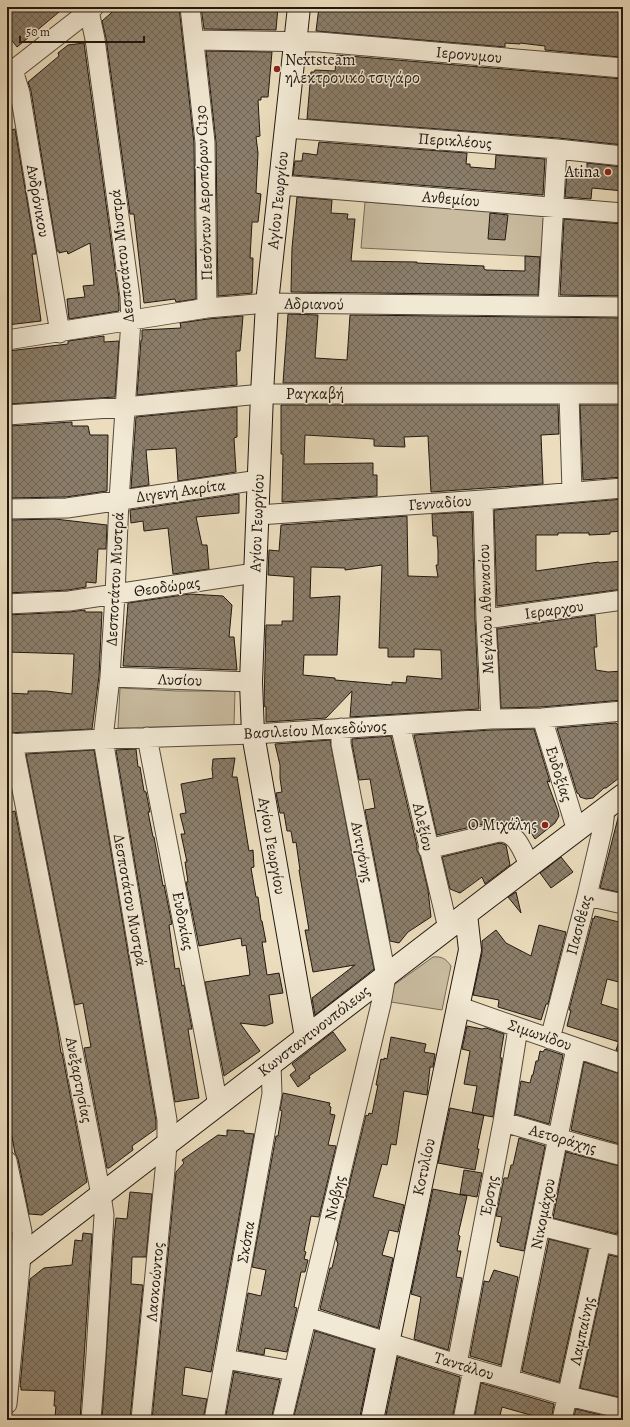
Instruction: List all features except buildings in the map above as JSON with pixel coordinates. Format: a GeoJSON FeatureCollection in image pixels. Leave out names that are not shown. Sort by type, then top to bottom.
{"type":"FeatureCollection","features":[{"type":"Feature","properties":{"kind":"street","name":"Πεσόντων Αεροπόρων C130"},"geometry":{"type":"LineString","coordinates":[[190,7],[205,142],[207,308]]}},
{"type":"Feature","properties":{"kind":"street","name":"Αγίου Γεωργίου"},"geometry":{"type":"LineString","coordinates":[[299,7],[267,303],[251,682],[253,734],[306,1037]]}},
{"type":"Feature","properties":{"kind":"street"},"geometry":{"type":"LineString","coordinates":[[10,72],[91,9]]}},
{"type":"Feature","properties":{"kind":"street","name":"Δεσποτάτου Μυστρά"},"geometry":{"type":"LineString","coordinates":[[91,9],[130,297],[131,320],[119,500],[110,677],[103,738],[167,1120],[167,1144]]}},
{"type":"Feature","properties":{"kind":"street","name":"Ιερονυμου"},"geometry":{"type":"LineString","coordinates":[[194,40],[295,41],[623,68]]}},
{"type":"Feature","properties":{"kind":"street","name":"Ανδρόνικου"},"geometry":{"type":"LineString","coordinates":[[10,72],[20,93],[60,332]]}},
{"type":"Feature","properties":{"kind":"street","name":"Περικλέους"},"geometry":{"type":"LineString","coordinates":[[286,128],[557,149],[623,156]]}},
{"type":"Feature","properties":{"kind":"street"},"geometry":{"type":"LineString","coordinates":[[548,306],[557,149]]}},
{"type":"Feature","properties":{"kind":"street","name":"Ανθεμίου"},"geometry":{"type":"LineString","coordinates":[[280,185],[623,213]]}},
{"type":"Feature","properties":{"kind":"street","name":"Αδριανού"},"geometry":{"type":"LineString","coordinates":[[7,340],[207,308],[267,303],[623,307]]}},
{"type":"Feature","properties":{"kind":"street","name":"Ραγκαβή"},"geometry":{"type":"LineString","coordinates":[[7,415],[125,407],[262,394],[623,394]]}},
{"type":"Feature","properties":{"kind":"street"},"geometry":{"type":"LineString","coordinates":[[569,394],[572,491]]}},
{"type":"Feature","properties":{"kind":"street","name":"Διγενή Ακρίτα"},"geometry":{"type":"LineString","coordinates":[[7,509],[67,508],[259,480]]}},
{"type":"Feature","properties":{"kind":"street","name":"Γενναδίου"},"geometry":{"type":"LineString","coordinates":[[258,515],[483,500],[572,491],[623,488]]}},
{"type":"Feature","properties":{"kind":"street","name":"Μεγάλου Αθανασίου"},"geometry":{"type":"LineString","coordinates":[[483,500],[486,619],[491,719]]}},
{"type":"Feature","properties":{"kind":"street","name":"Θεοδώρας"},"geometry":{"type":"LineString","coordinates":[[7,604],[69,601],[256,573]]}},
{"type":"Feature","properties":{"kind":"street","name":"Ιεραρχου"},"geometry":{"type":"LineString","coordinates":[[486,619],[623,600]]}},
{"type":"Feature","properties":{"kind":"street","name":"Λυσίου"},"geometry":{"type":"LineString","coordinates":[[110,677],[251,682]]}},
{"type":"Feature","properties":{"kind":"street","name":"Βασιλείου Μακεδώνος"},"geometry":{"type":"LineString","coordinates":[[10,743],[103,738],[253,734],[491,719],[542,718],[623,711]]}},
{"type":"Feature","properties":{"kind":"street","name":"Ευδοξίας"},"geometry":{"type":"LineString","coordinates":[[542,718],[577,831]]}},
{"type":"Feature","properties":{"kind":"street","name":"Αλεξίου"},"geometry":{"type":"LineString","coordinates":[[400,725],[428,849],[448,928]]}},
{"type":"Feature","properties":{"kind":"street","name":"Αντιγόνης"},"geometry":{"type":"LineString","coordinates":[[341,728],[341,744],[386,976]]}},
{"type":"Feature","properties":{"kind":"street","name":"Ευδοκίας"},"geometry":{"type":"LineString","coordinates":[[147,737],[218,1105]]}},
{"type":"Feature","properties":{"kind":"street","name":"Ανεξαρτησίας"},"geometry":{"type":"LineString","coordinates":[[10,743],[102,1194],[104,1214],[97,1346],[91,1420]]}},
{"type":"Feature","properties":{"kind":"street","name":"Κωνσταντινουπόλεως"},"geometry":{"type":"LineString","coordinates":[[14,1262],[623,795]]}},
{"type":"Feature","properties":{"kind":"street","name":"Πασιθέας"},"geometry":{"type":"LineString","coordinates":[[550,1038],[587,896],[603,827],[605,810]]}},
{"type":"Feature","properties":{"kind":"street"},"geometry":{"type":"LineString","coordinates":[[428,849],[499,832],[507,832],[513,836],[521,847],[530,866]]}},
{"type":"Feature","properties":{"kind":"street"},"geometry":{"type":"LineString","coordinates":[[587,896],[623,904]]}},
{"type":"Feature","properties":{"kind":"street","name":"Κοτυλίου"},"geometry":{"type":"LineString","coordinates":[[372,1420],[457,1006],[470,950],[466,914]]}},
{"type":"Feature","properties":{"kind":"street","name":"Νιόβης"},"geometry":{"type":"LineString","coordinates":[[282,1420],[381,1004],[386,976]]}},
{"type":"Feature","properties":{"kind":"street","name":"Σιμωνίδου"},"geometry":{"type":"LineString","coordinates":[[457,1006],[623,1064]]}},
{"type":"Feature","properties":{"kind":"street","name":"Έρσης"},"geometry":{"type":"LineString","coordinates":[[463,1420],[465,1366],[502,1122],[518,1028]]}},
{"type":"Feature","properties":{"kind":"street","name":"Νικομάχου"},"geometry":{"type":"LineString","coordinates":[[509,1379],[576,1048]]}},
{"type":"Feature","properties":{"kind":"street","name":"Σκόπα"},"geometry":{"type":"LineString","coordinates":[[214,1420],[272,1094],[271,1064]]}},
{"type":"Feature","properties":{"kind":"street","name":"Αετοράχης"},"geometry":{"type":"LineString","coordinates":[[502,1122],[623,1156]]}},
{"type":"Feature","properties":{"kind":"street","name":"Λαοκοώντος"},"geometry":{"type":"LineString","coordinates":[[141,1420],[167,1144]]}},
{"type":"Feature","properties":{"kind":"street"},"geometry":{"type":"LineString","coordinates":[[7,1161],[22,1232],[14,1262],[7,1404]]}},
{"type":"Feature","properties":{"kind":"street"},"geometry":{"type":"LineString","coordinates":[[541,1226],[623,1247]]}},
{"type":"Feature","properties":{"kind":"street","name":"Λαμπαίνης"},"geometry":{"type":"LineString","coordinates":[[562,1420],[601,1241]]}},
{"type":"Feature","properties":{"kind":"street","name":"Ταντάλου"},"geometry":{"type":"LineString","coordinates":[[307,1317],[509,1379],[568,1396],[623,1409]]}},
{"type":"Feature","properties":{"kind":"street"},"geometry":{"type":"LineString","coordinates":[[225,1360],[294,1371]]}},
{"type":"Feature","properties":{"kind":"street"},"geometry":{"type":"LineString","coordinates":[[7,1416],[10,1420]]}},
{"type":"Feature","properties":{"kind":"shaded area"},"geometry":{"type":"Polygon","coordinates":[[[365,202],[549,215],[545,257],[361,248],[365,202]]]}},
{"type":"Feature","properties":{"kind":"shaded area"},"geometry":{"type":"Polygon","coordinates":[[[120,688],[177,691],[235,691],[234,725],[118,728],[120,688]]]}},
{"type":"Feature","properties":{"kind":"shaded area"},"geometry":{"type":"Polygon","coordinates":[[[433,957],[444,958],[451,966],[442,1010],[391,1002],[394,985],[433,957]]]}},
{"type":"Feature","properties":{"kind":"place","name":"Nextsteam ηλεκτρονικό τσιγάρο"},"geometry":{"type":"Point","coordinates":[277,69]}},
{"type":"Feature","properties":{"kind":"place","name":"Atina"},"geometry":{"type":"Point","coordinates":[608,172]}},
{"type":"Feature","properties":{"kind":"place","name":"Ο Μιχάλης"},"geometry":{"type":"Point","coordinates":[545,825]}}]}
